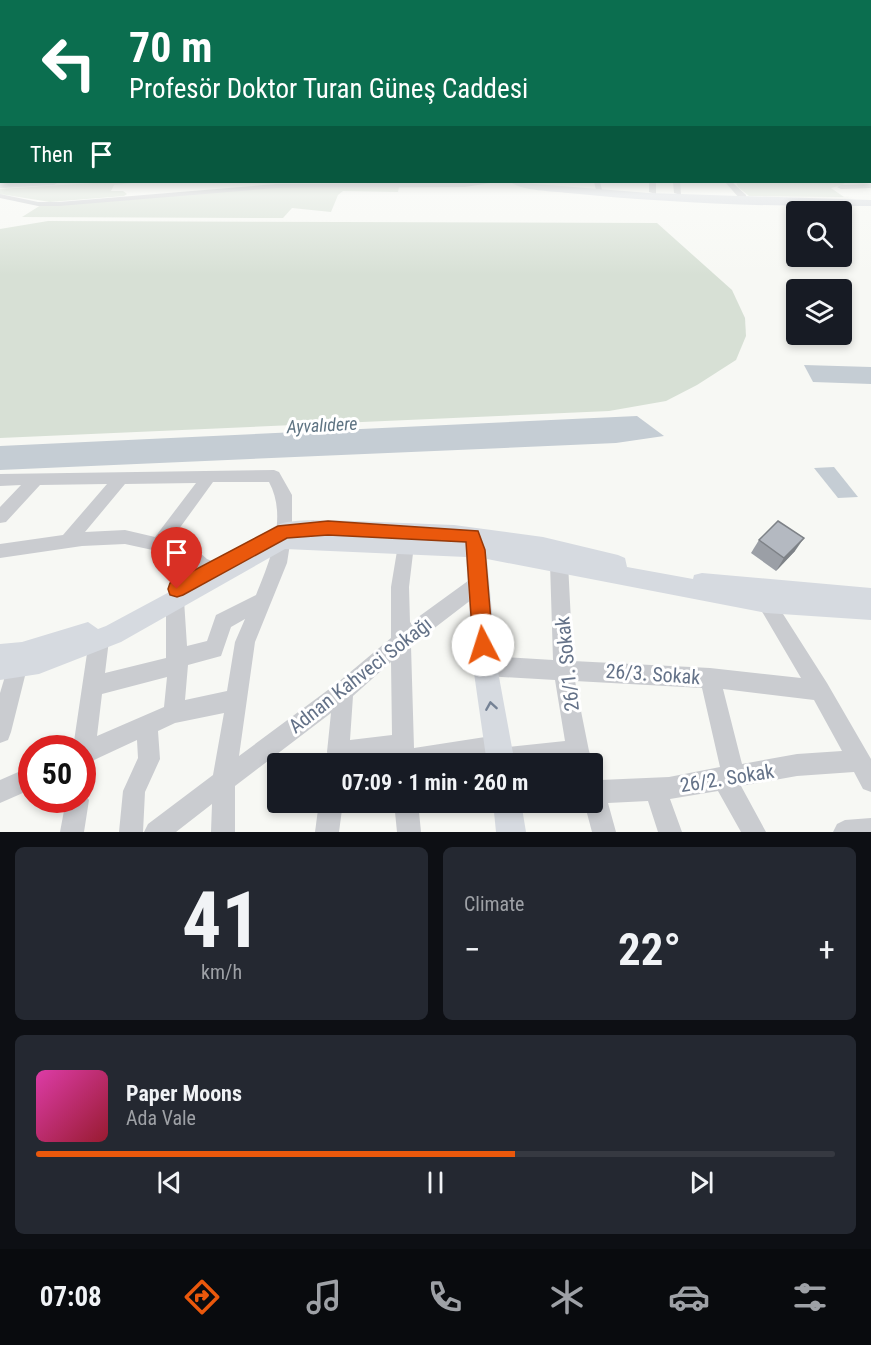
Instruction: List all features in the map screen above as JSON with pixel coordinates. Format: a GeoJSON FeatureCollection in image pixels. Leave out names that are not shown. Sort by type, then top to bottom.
{"type":"FeatureCollection","features":[{"type":"Feature","properties":{"kind":"main road"},"geometry":{"type":"LineString","coordinates":[[689,198],[792,203],[871,201]]}},
{"type":"Feature","properties":{"kind":"main road"},"geometry":{"type":"LineString","coordinates":[[769,198],[871,201]]}},
{"type":"Feature","properties":{"kind":"main road"},"geometry":{"type":"LineString","coordinates":[[10,660],[114,622],[213,569],[283,536],[328,528],[474,543],[543,546],[761,595],[871,598]]}},
{"type":"Feature","properties":{"kind":"main road"},"geometry":{"type":"LineString","coordinates":[[10,660],[39,662],[99,640],[175,600],[283,536],[406,545],[474,543],[559,563],[871,610]]}},
{"type":"Feature","properties":{"kind":"main road"},"geometry":{"type":"LineString","coordinates":[[474,543],[485,666],[500,753]]}},
{"type":"Feature","properties":{"kind":"main road"},"geometry":{"type":"LineString","coordinates":[[508,813],[511,832]]}},
{"type":"Feature","properties":{"kind":"street"},"geometry":{"type":"LineString","coordinates":[[9,198],[38,204],[133,198]]}},
{"type":"Feature","properties":{"kind":"street"},"geometry":{"type":"LineString","coordinates":[[0,480],[274,476],[284,495],[283,536],[264,600],[245,642],[224,779],[223,832]]}},
{"type":"Feature","properties":{"kind":"street"},"geometry":{"type":"LineString","coordinates":[[159,544],[209,477]]}},
{"type":"Feature","properties":{"kind":"street"},"geometry":{"type":"LineString","coordinates":[[69,540],[121,478]]}},
{"type":"Feature","properties":{"kind":"street"},"geometry":{"type":"LineString","coordinates":[[0,517],[37,479]]}},
{"type":"Feature","properties":{"kind":"street"},"geometry":{"type":"LineString","coordinates":[[0,551],[69,540],[125,537],[185,550],[201,564],[213,569]]}},
{"type":"Feature","properties":{"kind":"street"},"geometry":{"type":"LineString","coordinates":[[402,753],[400,587],[406,545]]}},
{"type":"Feature","properties":{"kind":"street","name":"26/1. Sokak"},"geometry":{"type":"LineString","coordinates":[[559,563],[563,668],[579,753]]}},
{"type":"Feature","properties":{"kind":"street","name":"Adnan Kahveci Sokağı"},"geometry":{"type":"LineString","coordinates":[[156,832],[343,691],[400,641],[478,584]]}},
{"type":"Feature","properties":{"kind":"street"},"geometry":{"type":"LineString","coordinates":[[761,595],[820,690],[871,781]]}},
{"type":"Feature","properties":{"kind":"street"},"geometry":{"type":"LineString","coordinates":[[174,712],[175,600]]}},
{"type":"Feature","properties":{"kind":"street"},"geometry":{"type":"LineString","coordinates":[[94,686],[214,649],[223,621],[264,600]]}},
{"type":"Feature","properties":{"kind":"street"},"geometry":{"type":"LineString","coordinates":[[87,735],[99,640]]}},
{"type":"Feature","properties":{"kind":"street"},"geometry":{"type":"LineString","coordinates":[[0,732],[10,660]]}},
{"type":"Feature","properties":{"kind":"street","name":"26/3. Sokak"},"geometry":{"type":"LineString","coordinates":[[485,666],[563,668],[710,678],[820,690]]}},
{"type":"Feature","properties":{"kind":"street"},"geometry":{"type":"LineString","coordinates":[[710,678],[729,778],[754,832]]}},
{"type":"Feature","properties":{"kind":"street"},"geometry":{"type":"LineString","coordinates":[[337,753],[343,691]]}},
{"type":"Feature","properties":{"kind":"street"},"geometry":{"type":"LineString","coordinates":[[96,752],[174,712],[236,700]]}},
{"type":"Feature","properties":{"kind":"street"},"geometry":{"type":"LineString","coordinates":[[132,832],[136,785],[149,759],[147,727]]}},
{"type":"Feature","properties":{"kind":"street","name":"26/2. Sokak"},"geometry":{"type":"LineString","coordinates":[[603,790],[655,788],[729,778],[797,765],[860,761]]}},
{"type":"Feature","properties":{"kind":"street"},"geometry":{"type":"LineString","coordinates":[[0,792],[18,784]]}},
{"type":"Feature","properties":{"kind":"street"},"geometry":{"type":"LineString","coordinates":[[655,788],[670,832]]}},
{"type":"Feature","properties":{"kind":"street"},"geometry":{"type":"LineString","coordinates":[[72,832],[75,813]]}},
{"type":"Feature","properties":{"kind":"street"},"geometry":{"type":"LineString","coordinates":[[327,832],[330,813]]}},
{"type":"Feature","properties":{"kind":"street"},"geometry":{"type":"LineString","coordinates":[[407,813],[409,832]]}},
{"type":"Feature","properties":{"kind":"street"},"geometry":{"type":"LineString","coordinates":[[599,813],[604,832]]}},
{"type":"Feature","properties":{"kind":"street"},"geometry":{"type":"LineString","coordinates":[[845,832],[871,830]]}},
{"type":"Feature","properties":{"kind":"shaded area"},"geometry":{"type":"Polygon","coordinates":[[[24,198],[101,198],[50,202],[24,198]]]}},
{"type":"Feature","properties":{"kind":"shaded area"},"geometry":{"type":"Polygon","coordinates":[[[138,198],[337,198],[331,212],[292,208],[283,218],[22,217],[41,205],[138,198]]]}},
{"type":"Feature","properties":{"kind":"shaded area"},"geometry":{"type":"Polygon","coordinates":[[[48,221],[657,223],[732,290],[745,318],[746,336],[736,360],[697,385],[666,401],[609,411],[0,438],[0,229],[48,221]]]}},
{"type":"Feature","properties":{"kind":"shaded area"},"geometry":{"type":"Polygon","coordinates":[[[804,365],[871,367],[871,384],[813,382],[804,365]]]}},
{"type":"Feature","properties":{"kind":"shaded area"},"geometry":{"type":"Polygon","coordinates":[[[637,416],[664,436],[616,443],[0,470],[0,446],[637,416]]]}},
{"type":"Feature","properties":{"kind":"shaded area"},"geometry":{"type":"Polygon","coordinates":[[[834,467],[858,497],[838,498],[814,468],[834,467]]]}},
{"type":"Feature","properties":{"kind":"building"},"geometry":{"type":"Polygon","coordinates":[[[778,521],[804,538],[784,558],[759,540],[778,521]]]}},
{"type":"Feature","properties":{"kind":"route"},"geometry":{"type":"LineString","coordinates":[[177,589],[284,531],[328,528],[454,533],[472,536],[477,550],[483,645]]}},
{"type":"Feature","properties":{"kind":"water label","name":"Ayvalıdere"},"geometry":{"type":"Point","coordinates":[322,425]}}]}
